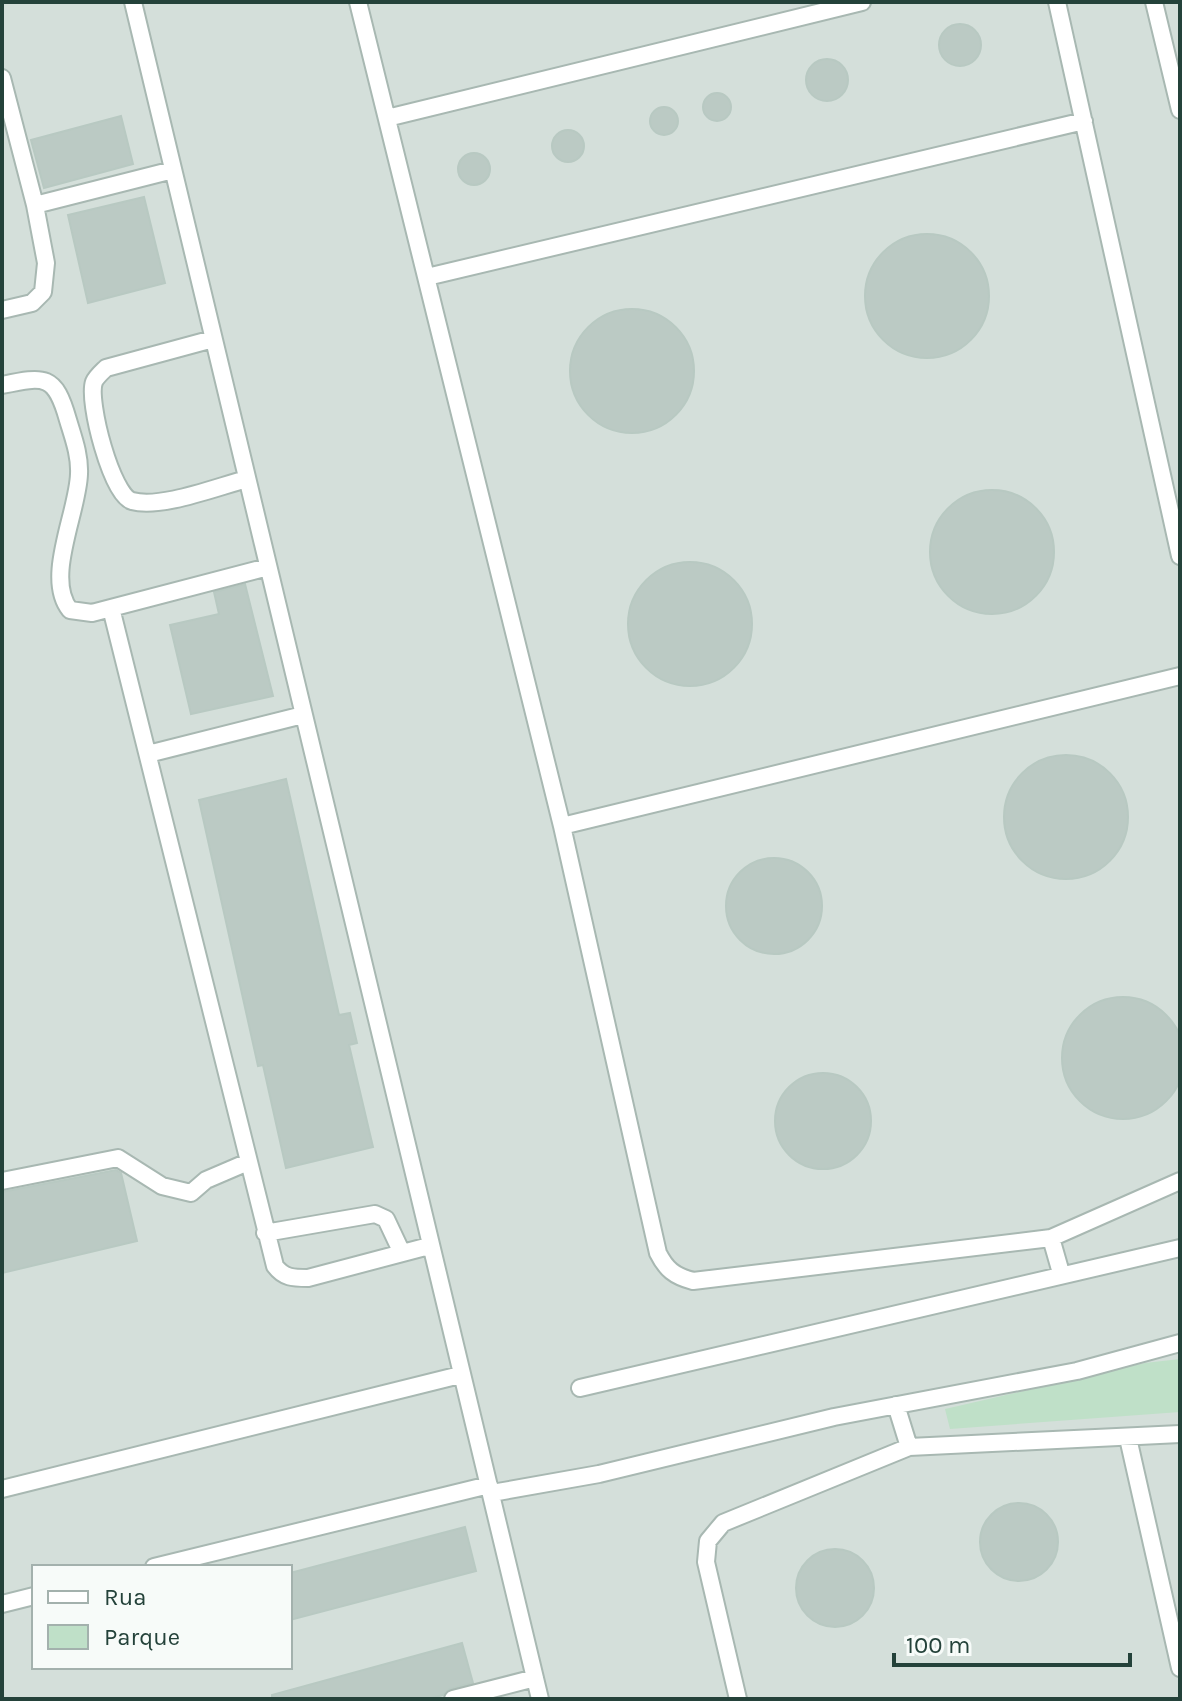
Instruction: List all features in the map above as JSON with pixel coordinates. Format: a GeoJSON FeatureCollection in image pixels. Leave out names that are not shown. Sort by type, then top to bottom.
{"type":"FeatureCollection","features":[{"type":"Feature","properties":{"kind":"lane"},"geometry":{"type":"LineString","coordinates":[[133,2],[540,1699]]}},
{"type":"Feature","properties":{"kind":"lane"},"geometry":{"type":"LineString","coordinates":[[358,2],[562,826],[654,1237],[665,1267],[678,1277],[693,1281],[1051,1238],[1180,1181]]}},
{"type":"Feature","properties":{"kind":"lane"},"geometry":{"type":"LineString","coordinates":[[387,118],[862,2]]}},
{"type":"Feature","properties":{"kind":"lane"},"geometry":{"type":"LineString","coordinates":[[1057,2],[1180,556]]}},
{"type":"Feature","properties":{"kind":"lane"},"geometry":{"type":"LineString","coordinates":[[1154,2],[1179,100]]}},
{"type":"Feature","properties":{"kind":"lane"},"geometry":{"type":"LineString","coordinates":[[2,78],[35,205],[46,263],[43,292],[32,303],[2,310]]}},
{"type":"Feature","properties":{"kind":"lane"},"geometry":{"type":"LineString","coordinates":[[427,277],[1084,121]]}},
{"type":"Feature","properties":{"kind":"lane"},"geometry":{"type":"LineString","coordinates":[[35,205],[173,170]]}},
{"type":"Feature","properties":{"kind":"lane"},"geometry":{"type":"LineString","coordinates":[[213,339],[106,368],[94,381],[93,402],[116,488],[127,500],[147,504],[247,479]]}},
{"type":"Feature","properties":{"kind":"lane"},"geometry":{"type":"LineString","coordinates":[[2,385],[44,380],[55,386],[61,396],[77,451],[79,474],[60,572],[61,592],[70,610],[92,613],[268,567]]}},
{"type":"Feature","properties":{"kind":"lane"},"geometry":{"type":"LineString","coordinates":[[111,608],[275,1266],[281,1274],[292,1278],[429,1246]]}},
{"type":"Feature","properties":{"kind":"lane"},"geometry":{"type":"LineString","coordinates":[[562,826],[1180,676]]}},
{"type":"Feature","properties":{"kind":"lane"},"geometry":{"type":"LineString","coordinates":[[148,754],[303,715]]}},
{"type":"Feature","properties":{"kind":"lane"},"geometry":{"type":"LineString","coordinates":[[2,1181],[118,1158],[141,1169],[162,1186],[191,1193],[206,1180],[248,1162]]}},
{"type":"Feature","properties":{"kind":"lane"},"geometry":{"type":"LineString","coordinates":[[265,1233],[375,1214],[386,1219],[402,1253]]}},
{"type":"Feature","properties":{"kind":"lane"},"geometry":{"type":"LineString","coordinates":[[1051,1238],[1061,1273]]}},
{"type":"Feature","properties":{"kind":"lane"},"geometry":{"type":"LineString","coordinates":[[580,1388],[1061,1273],[1180,1248]]}},
{"type":"Feature","properties":{"kind":"lane"},"geometry":{"type":"LineString","coordinates":[[163,1565],[491,1489],[513,1491],[896,1405],[1077,1371],[1180,1343]]}},
{"type":"Feature","properties":{"kind":"lane"},"geometry":{"type":"LineString","coordinates":[[2,1489],[460,1375]]}},
{"type":"Feature","properties":{"kind":"lane"},"geometry":{"type":"LineString","coordinates":[[896,1405],[909,1447]]}},
{"type":"Feature","properties":{"kind":"lane"},"geometry":{"type":"LineString","coordinates":[[738,1699],[706,1562],[713,1532],[723,1523],[909,1447],[1180,1434]]}},
{"type":"Feature","properties":{"kind":"lane"},"geometry":{"type":"LineString","coordinates":[[1128,1438],[1180,1668]]}},
{"type":"Feature","properties":{"kind":"lane"},"geometry":{"type":"LineString","coordinates":[[2,1604],[32,1596]]}},
{"type":"Feature","properties":{"kind":"lane"},"geometry":{"type":"LineString","coordinates":[[453,1699],[535,1678]]}},
{"type":"Feature","properties":{"kind":"shaded area"},"geometry":{"type":"Polygon","coordinates":[[[2,2],[1180,2],[1180,1699],[2,1699],[2,2]]]}},
{"type":"Feature","properties":{"kind":"green space"},"geometry":{"type":"Polygon","coordinates":[[[1180,1359],[1180,1412],[950,1429],[945,1409],[1145,1363],[1180,1359]]]}},
{"type":"Feature","properties":{"kind":"building"},"geometry":{"type":"Polygon","coordinates":[[[960,24],[975,30],[981,45],[975,60],[960,66],[945,60],[939,45],[945,30],[960,24]]]}},
{"type":"Feature","properties":{"kind":"building"},"geometry":{"type":"Polygon","coordinates":[[[827,59],[842,65],[848,80],[842,95],[827,101],[812,95],[806,80],[812,65],[827,59]]]}},
{"type":"Feature","properties":{"kind":"building"},"geometry":{"type":"Polygon","coordinates":[[[717,93],[727,97],[731,107],[727,117],[717,121],[707,117],[703,107],[707,97],[717,93]]]}},
{"type":"Feature","properties":{"kind":"building"},"geometry":{"type":"Polygon","coordinates":[[[664,107],[674,111],[678,121],[674,131],[664,135],[654,131],[650,121],[654,111],[664,107]]]}},
{"type":"Feature","properties":{"kind":"building"},"geometry":{"type":"Polygon","coordinates":[[[121,116],[133,164],[44,188],[31,140],[121,116]]]}},
{"type":"Feature","properties":{"kind":"building"},"geometry":{"type":"Polygon","coordinates":[[[568,130],[580,134],[584,146],[580,158],[568,162],[556,158],[552,146],[556,134],[568,130]]]}},
{"type":"Feature","properties":{"kind":"building"},"geometry":{"type":"Polygon","coordinates":[[[474,153],[486,157],[490,169],[486,181],[474,185],[462,181],[458,169],[462,157],[474,153]]]}},
{"type":"Feature","properties":{"kind":"building"},"geometry":{"type":"Polygon","coordinates":[[[144,197],[165,283],[88,303],[68,215],[144,197]]]}},
{"type":"Feature","properties":{"kind":"building"},"geometry":{"type":"Polygon","coordinates":[[[927,234],[951,239],[971,252],[984,272],[989,296],[984,320],[971,340],[951,353],[927,358],[903,353],[883,340],[870,320],[865,296],[870,272],[883,252],[903,239],[927,234]]]}},
{"type":"Feature","properties":{"kind":"building"},"geometry":{"type":"Polygon","coordinates":[[[632,309],[656,314],[676,327],[689,347],[694,371],[689,395],[676,415],[656,428],[632,433],[608,428],[588,415],[575,395],[570,371],[575,347],[588,327],[608,314],[632,309]]]}},
{"type":"Feature","properties":{"kind":"building"},"geometry":{"type":"Polygon","coordinates":[[[992,490],[1016,495],[1036,508],[1049,528],[1054,552],[1049,576],[1036,596],[1016,609],[992,614],[968,609],[948,596],[935,576],[930,552],[935,528],[948,508],[968,495],[992,490]]]}},
{"type":"Feature","properties":{"kind":"building"},"geometry":{"type":"Polygon","coordinates":[[[690,562],[714,567],[734,580],[747,600],[752,624],[747,648],[734,668],[714,681],[690,686],[666,681],[646,668],[633,648],[628,624],[633,600],[646,580],[666,567],[690,562]]]}},
{"type":"Feature","properties":{"kind":"building"},"geometry":{"type":"Polygon","coordinates":[[[245,584],[273,696],[191,714],[170,625],[219,614],[214,592],[245,584]]]}},
{"type":"Feature","properties":{"kind":"building"},"geometry":{"type":"Polygon","coordinates":[[[1066,755],[1090,760],[1110,773],[1123,793],[1128,817],[1123,841],[1110,861],[1090,874],[1066,879],[1042,874],[1022,861],[1009,841],[1004,817],[1009,793],[1022,773],[1042,760],[1066,755]]]}},
{"type":"Feature","properties":{"kind":"building"},"geometry":{"type":"Polygon","coordinates":[[[286,779],[339,1015],[350,1013],[357,1043],[349,1045],[373,1147],[286,1168],[263,1065],[258,1066],[199,800],[286,779]]]}},
{"type":"Feature","properties":{"kind":"building"},"geometry":{"type":"Polygon","coordinates":[[[774,858],[792,862],[808,872],[818,888],[822,906],[818,924],[808,940],[792,950],[774,954],[756,950],[740,940],[730,924],[726,906],[730,888],[740,872],[756,862],[774,858]]]}},
{"type":"Feature","properties":{"kind":"building"},"geometry":{"type":"Polygon","coordinates":[[[1123,997],[1146,1001],[1166,1015],[1180,1035],[1183,1070],[1180,1081],[1166,1101],[1146,1115],[1123,1119],[1100,1115],[1080,1101],[1066,1081],[1062,1058],[1066,1035],[1080,1015],[1100,1001],[1123,997]]]}},
{"type":"Feature","properties":{"kind":"building"},"geometry":{"type":"Polygon","coordinates":[[[823,1073],[841,1077],[857,1087],[867,1103],[871,1121],[867,1139],[857,1155],[841,1165],[823,1169],[805,1165],[789,1155],[779,1139],[775,1121],[779,1103],[789,1087],[805,1077],[823,1073]]]}},
{"type":"Feature","properties":{"kind":"building"},"geometry":{"type":"Polygon","coordinates":[[[116,1170],[121,1173],[137,1241],[2,1273],[2,1192],[116,1170]]]}},
{"type":"Feature","properties":{"kind":"building"},"geometry":{"type":"Polygon","coordinates":[[[1019,1503],[1034,1506],[1046,1515],[1055,1527],[1058,1542],[1055,1557],[1046,1569],[1034,1578],[1019,1581],[1004,1578],[992,1569],[983,1557],[980,1542],[983,1527],[992,1515],[1004,1506],[1019,1503]]]}},
{"type":"Feature","properties":{"kind":"building"},"geometry":{"type":"Polygon","coordinates":[[[465,1527],[476,1571],[292,1619],[292,1572],[465,1527]]]}},
{"type":"Feature","properties":{"kind":"building"},"geometry":{"type":"Polygon","coordinates":[[[835,1549],[850,1552],[862,1561],[871,1573],[874,1588],[871,1603],[862,1615],[850,1624],[835,1627],[820,1624],[808,1615],[799,1603],[796,1588],[799,1573],[808,1561],[820,1552],[835,1549]]]}},
{"type":"Feature","properties":{"kind":"building"},"geometry":{"type":"Polygon","coordinates":[[[462,1643],[473,1683],[450,1689],[443,1695],[428,1699],[272,1699],[272,1695],[462,1643]]]}}]}
